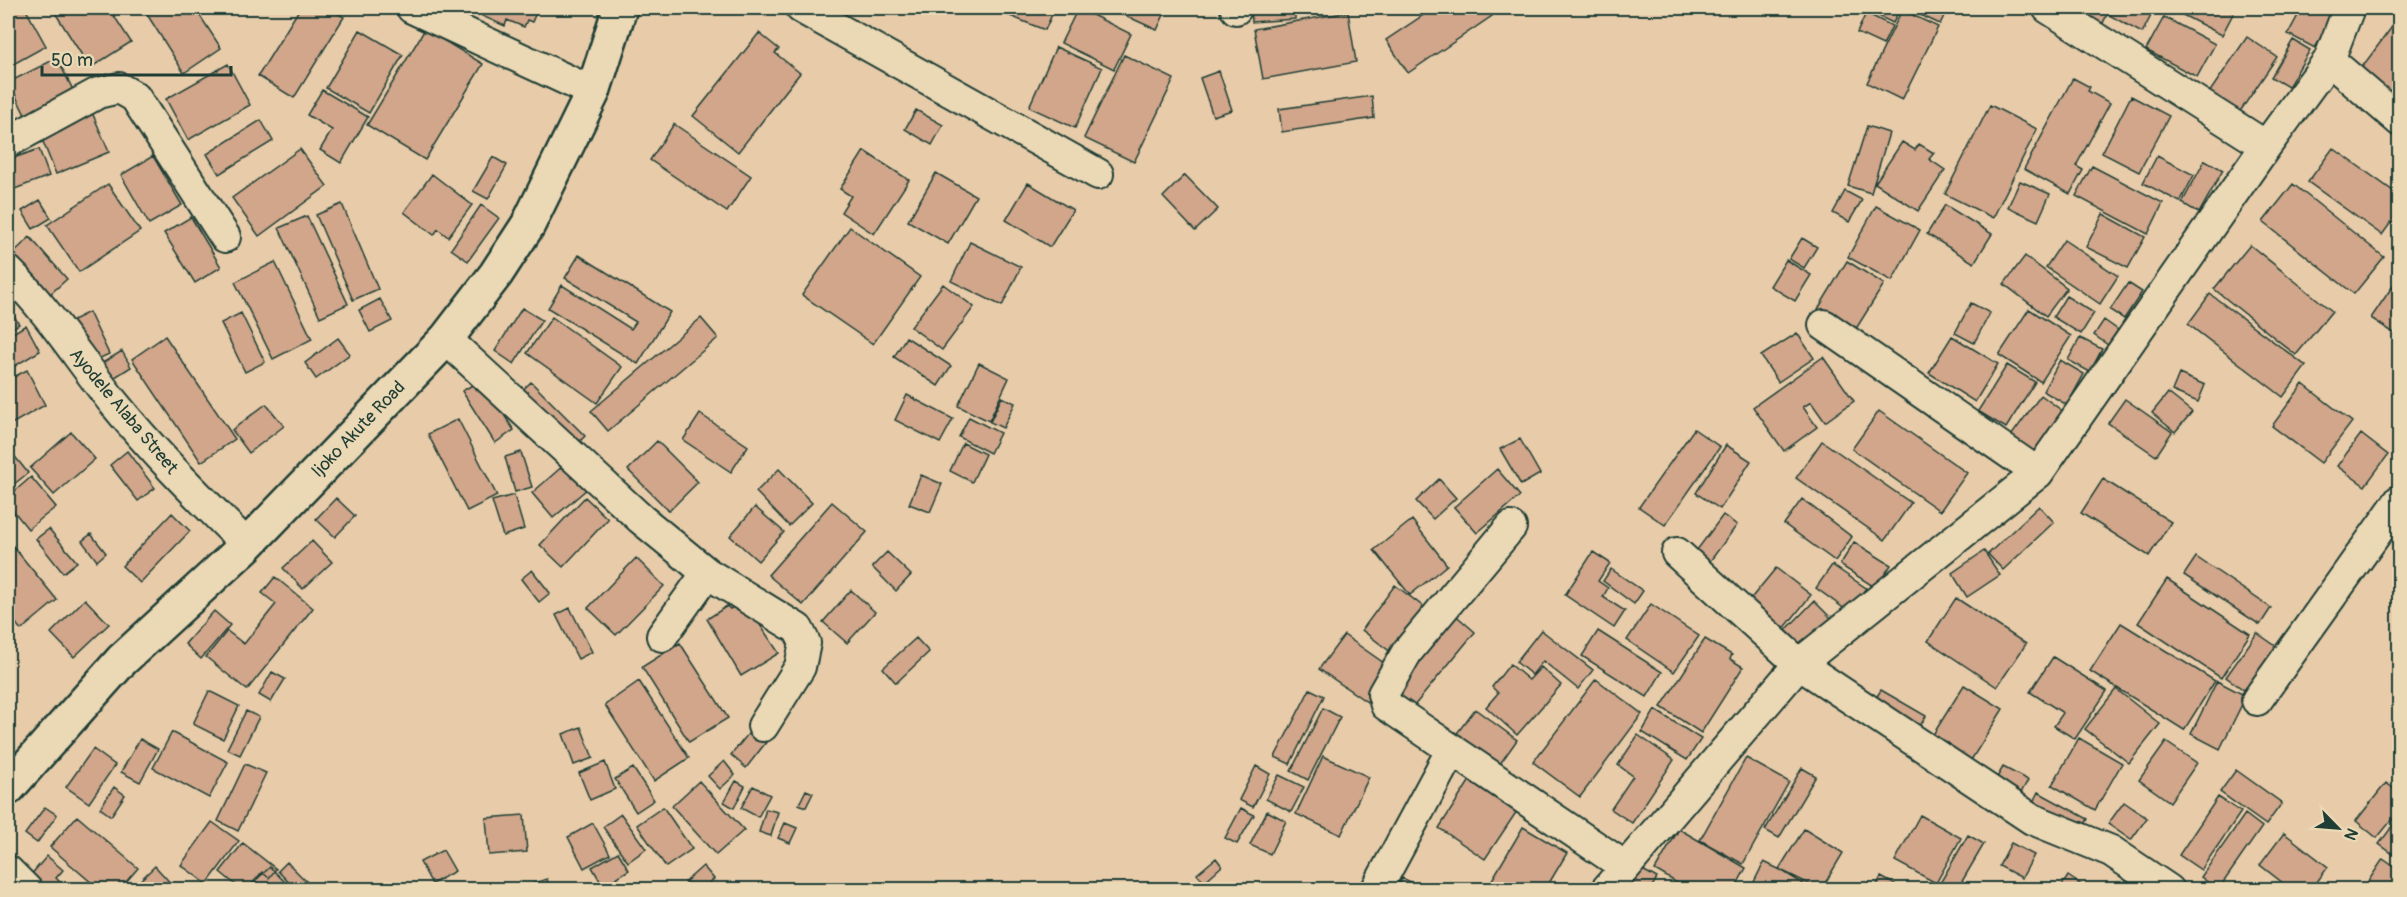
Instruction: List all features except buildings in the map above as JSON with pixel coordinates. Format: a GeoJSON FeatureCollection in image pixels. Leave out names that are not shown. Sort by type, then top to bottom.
{"type":"FeatureCollection","features":[{"type":"Feature","properties":{"kind":"main road","name":"Ijoko Akute Road"},"geometry":{"type":"LineString","coordinates":[[8,788],[122,660],[247,545],[446,339],[496,274],[528,225],[593,93],[620,8]]}},
{"type":"Feature","properties":{"kind":"street"},"geometry":{"type":"LineString","coordinates":[[412,8],[593,93]]}},
{"type":"Feature","properties":{"kind":"street"},"geometry":{"type":"LineString","coordinates":[[801,8],[1098,174]]}},
{"type":"Feature","properties":{"kind":"street"},"geometry":{"type":"LineString","coordinates":[[2048,8],[2266,146]]}},
{"type":"Feature","properties":{"kind":"street"},"geometry":{"type":"LineString","coordinates":[[1511,527],[1407,652],[1383,694],[1386,705],[1452,749],[1615,878],[1799,664],[2038,473],[2266,146],[2330,60],[2349,8]]}},
{"type":"Feature","properties":{"kind":"street"},"geometry":{"type":"LineString","coordinates":[[2330,60],[2400,121]]}},
{"type":"Feature","properties":{"kind":"street"},"geometry":{"type":"LineString","coordinates":[[8,142],[98,93],[119,88],[135,97],[225,237]]}},
{"type":"Feature","properties":{"kind":"street","name":"Ayodele Alaba Street"},"geometry":{"type":"LineString","coordinates":[[8,271],[28,290],[114,402],[163,461],[247,545]]}},
{"type":"Feature","properties":{"kind":"street"},"geometry":{"type":"LineString","coordinates":[[1824,325],[2038,473]]}},
{"type":"Feature","properties":{"kind":"street"},"geometry":{"type":"LineString","coordinates":[[446,339],[641,519],[707,573],[798,629],[805,643],[800,667],[763,726]]}},
{"type":"Feature","properties":{"kind":"street"},"geometry":{"type":"LineString","coordinates":[[2257,700],[2400,500]]}},
{"type":"Feature","properties":{"kind":"street"},"geometry":{"type":"LineString","coordinates":[[1677,553],[1799,664],[2032,819],[2110,851],[2169,890]]}},
{"type":"Feature","properties":{"kind":"street"},"geometry":{"type":"LineString","coordinates":[[662,636],[707,573]]}},
{"type":"Feature","properties":{"kind":"street"},"geometry":{"type":"LineString","coordinates":[[1376,890],[1452,749]]}},
{"type":"Feature","properties":{"kind":"street"},"geometry":{"type":"LineString","coordinates":[[8,871],[27,890]]}}]}
